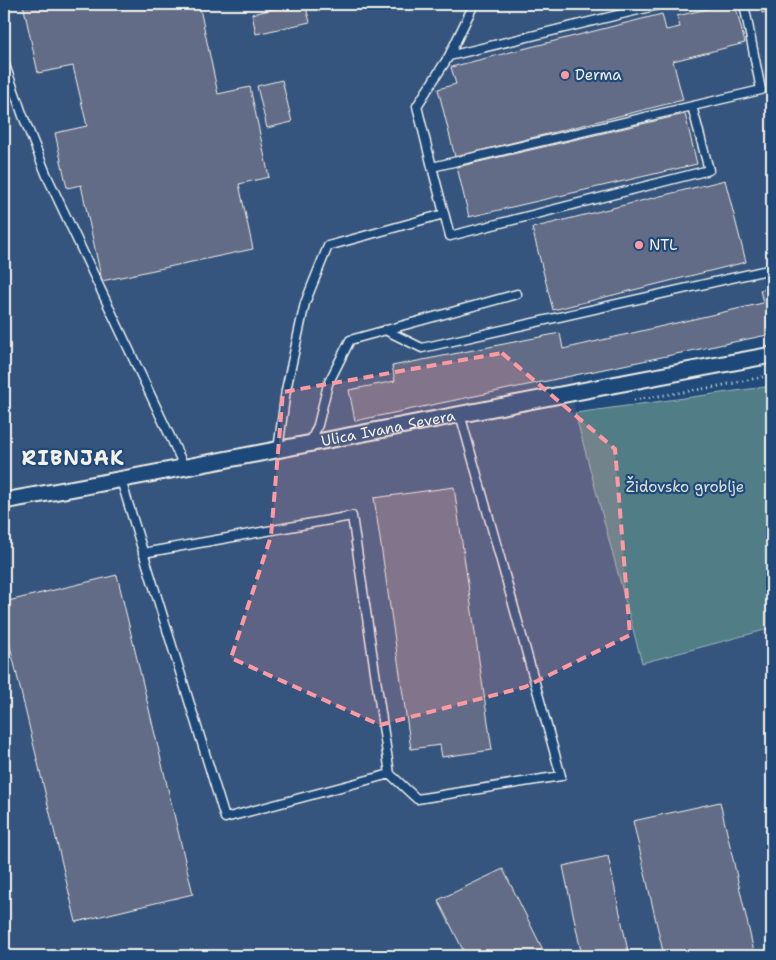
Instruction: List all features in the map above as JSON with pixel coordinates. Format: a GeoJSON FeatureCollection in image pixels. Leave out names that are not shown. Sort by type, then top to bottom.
{"type":"FeatureCollection","features":[{"type":"Feature","properties":{"kind":"street","name":"Ulica Ivana Severa"},"geometry":{"type":"LineString","coordinates":[[4,501],[772,355]]}},
{"type":"Feature","properties":{"kind":"lane"},"geometry":{"type":"LineString","coordinates":[[474,4],[449,56],[417,106],[450,236],[709,170],[692,106]]}},
{"type":"Feature","properties":{"kind":"lane"},"geometry":{"type":"LineString","coordinates":[[449,56],[664,4]]}},
{"type":"Feature","properties":{"kind":"lane"},"geometry":{"type":"LineString","coordinates":[[432,167],[761,90],[744,4]]}},
{"type":"Feature","properties":{"kind":"lane"},"geometry":{"type":"LineString","coordinates":[[4,62],[47,176],[185,468]]}},
{"type":"Feature","properties":{"kind":"lane"},"geometry":{"type":"LineString","coordinates":[[278,450],[286,390],[305,303],[328,246],[444,214]]}},
{"type":"Feature","properties":{"kind":"lane"},"geometry":{"type":"LineString","coordinates":[[385,330],[422,348],[772,269]]}},
{"type":"Feature","properties":{"kind":"lane"},"geometry":{"type":"LineString","coordinates":[[310,444],[318,425],[328,384],[350,340],[517,294]]}},
{"type":"Feature","properties":{"kind":"lane"},"geometry":{"type":"LineString","coordinates":[[143,553],[352,516],[390,774],[417,799],[561,776],[460,414]]}},
{"type":"Feature","properties":{"kind":"lane"},"geometry":{"type":"LineString","coordinates":[[121,480],[225,818],[390,774]]}},
{"type":"Feature","properties":{"kind":"path"},"geometry":{"type":"LineString","coordinates":[[634,400],[772,375]]}},
{"type":"Feature","properties":{"kind":"highlighted area"},"geometry":{"type":"Polygon","coordinates":[[[502,353],[615,449],[630,635],[525,687],[380,725],[231,658],[271,536],[283,392],[502,353]]]}},
{"type":"Feature","properties":{"kind":"shaded area"},"geometry":{"type":"Polygon","coordinates":[[[4,4],[772,4],[772,334],[572,376],[575,413],[642,663],[772,628],[772,956],[4,956],[4,4]]]}},
{"type":"Feature","properties":{"kind":"green space","name":"Židovsko groblje"},"geometry":{"type":"Polygon","coordinates":[[[772,386],[772,628],[642,663],[575,413],[772,386]]]}},
{"type":"Feature","properties":{"kind":"building"},"geometry":{"type":"Polygon","coordinates":[[[23,4],[199,4],[218,94],[250,87],[269,177],[239,184],[253,249],[102,281],[81,185],[67,188],[55,133],[87,126],[73,66],[38,73],[23,4]]]}},
{"type":"Feature","properties":{"kind":"building"},"geometry":{"type":"Polygon","coordinates":[[[296,4],[305,4],[310,22],[256,34],[252,14],[296,4]]]}},
{"type":"Feature","properties":{"kind":"building","name":"Derma"},"geometry":{"type":"Polygon","coordinates":[[[735,4],[745,43],[673,61],[683,100],[455,157],[438,89],[456,84],[451,67],[662,14],[666,30],[680,27],[677,16],[735,4]]]}},
{"type":"Feature","properties":{"kind":"building"},"geometry":{"type":"Polygon","coordinates":[[[760,4],[772,4],[772,11],[762,13],[760,4]]]}},
{"type":"Feature","properties":{"kind":"building"},"geometry":{"type":"Polygon","coordinates":[[[282,80],[292,122],[267,128],[257,86],[282,80]]]}},
{"type":"Feature","properties":{"kind":"building"},"geometry":{"type":"Polygon","coordinates":[[[685,114],[697,164],[469,217],[457,167],[685,114]]]}},
{"type":"Feature","properties":{"kind":"building","name":"NTL"},"geometry":{"type":"Polygon","coordinates":[[[725,180],[746,262],[553,310],[532,228],[725,180]]]}},
{"type":"Feature","properties":{"kind":"building"},"geometry":{"type":"Polygon","coordinates":[[[772,288],[772,334],[355,421],[349,390],[395,381],[392,366],[560,333],[563,349],[763,303],[760,290],[772,288]]]}},
{"type":"Feature","properties":{"kind":"building"},"geometry":{"type":"Polygon","coordinates":[[[454,487],[492,750],[442,757],[440,745],[411,749],[374,498],[454,487]]]}},
{"type":"Feature","properties":{"kind":"building"},"geometry":{"type":"Polygon","coordinates":[[[117,575],[193,894],[76,922],[4,621],[4,602],[117,575]]]}},
{"type":"Feature","properties":{"kind":"building"},"geometry":{"type":"Polygon","coordinates":[[[720,802],[755,956],[664,956],[633,821],[720,802]]]}},
{"type":"Feature","properties":{"kind":"building"},"geometry":{"type":"Polygon","coordinates":[[[608,856],[629,956],[582,956],[563,866],[608,856]]]}},
{"type":"Feature","properties":{"kind":"building"},"geometry":{"type":"Polygon","coordinates":[[[503,869],[546,956],[466,956],[438,900],[503,869]]]}},
{"type":"Feature","properties":{"kind":"place","name":"Derma"},"geometry":{"type":"Point","coordinates":[565,75]}},
{"type":"Feature","properties":{"kind":"place","name":"NTL"},"geometry":{"type":"Point","coordinates":[639,245]}},
{"type":"Feature","properties":{"kind":"district","name":"RIBNJAK"},"geometry":{"type":"Point","coordinates":[73,458]}}]}
